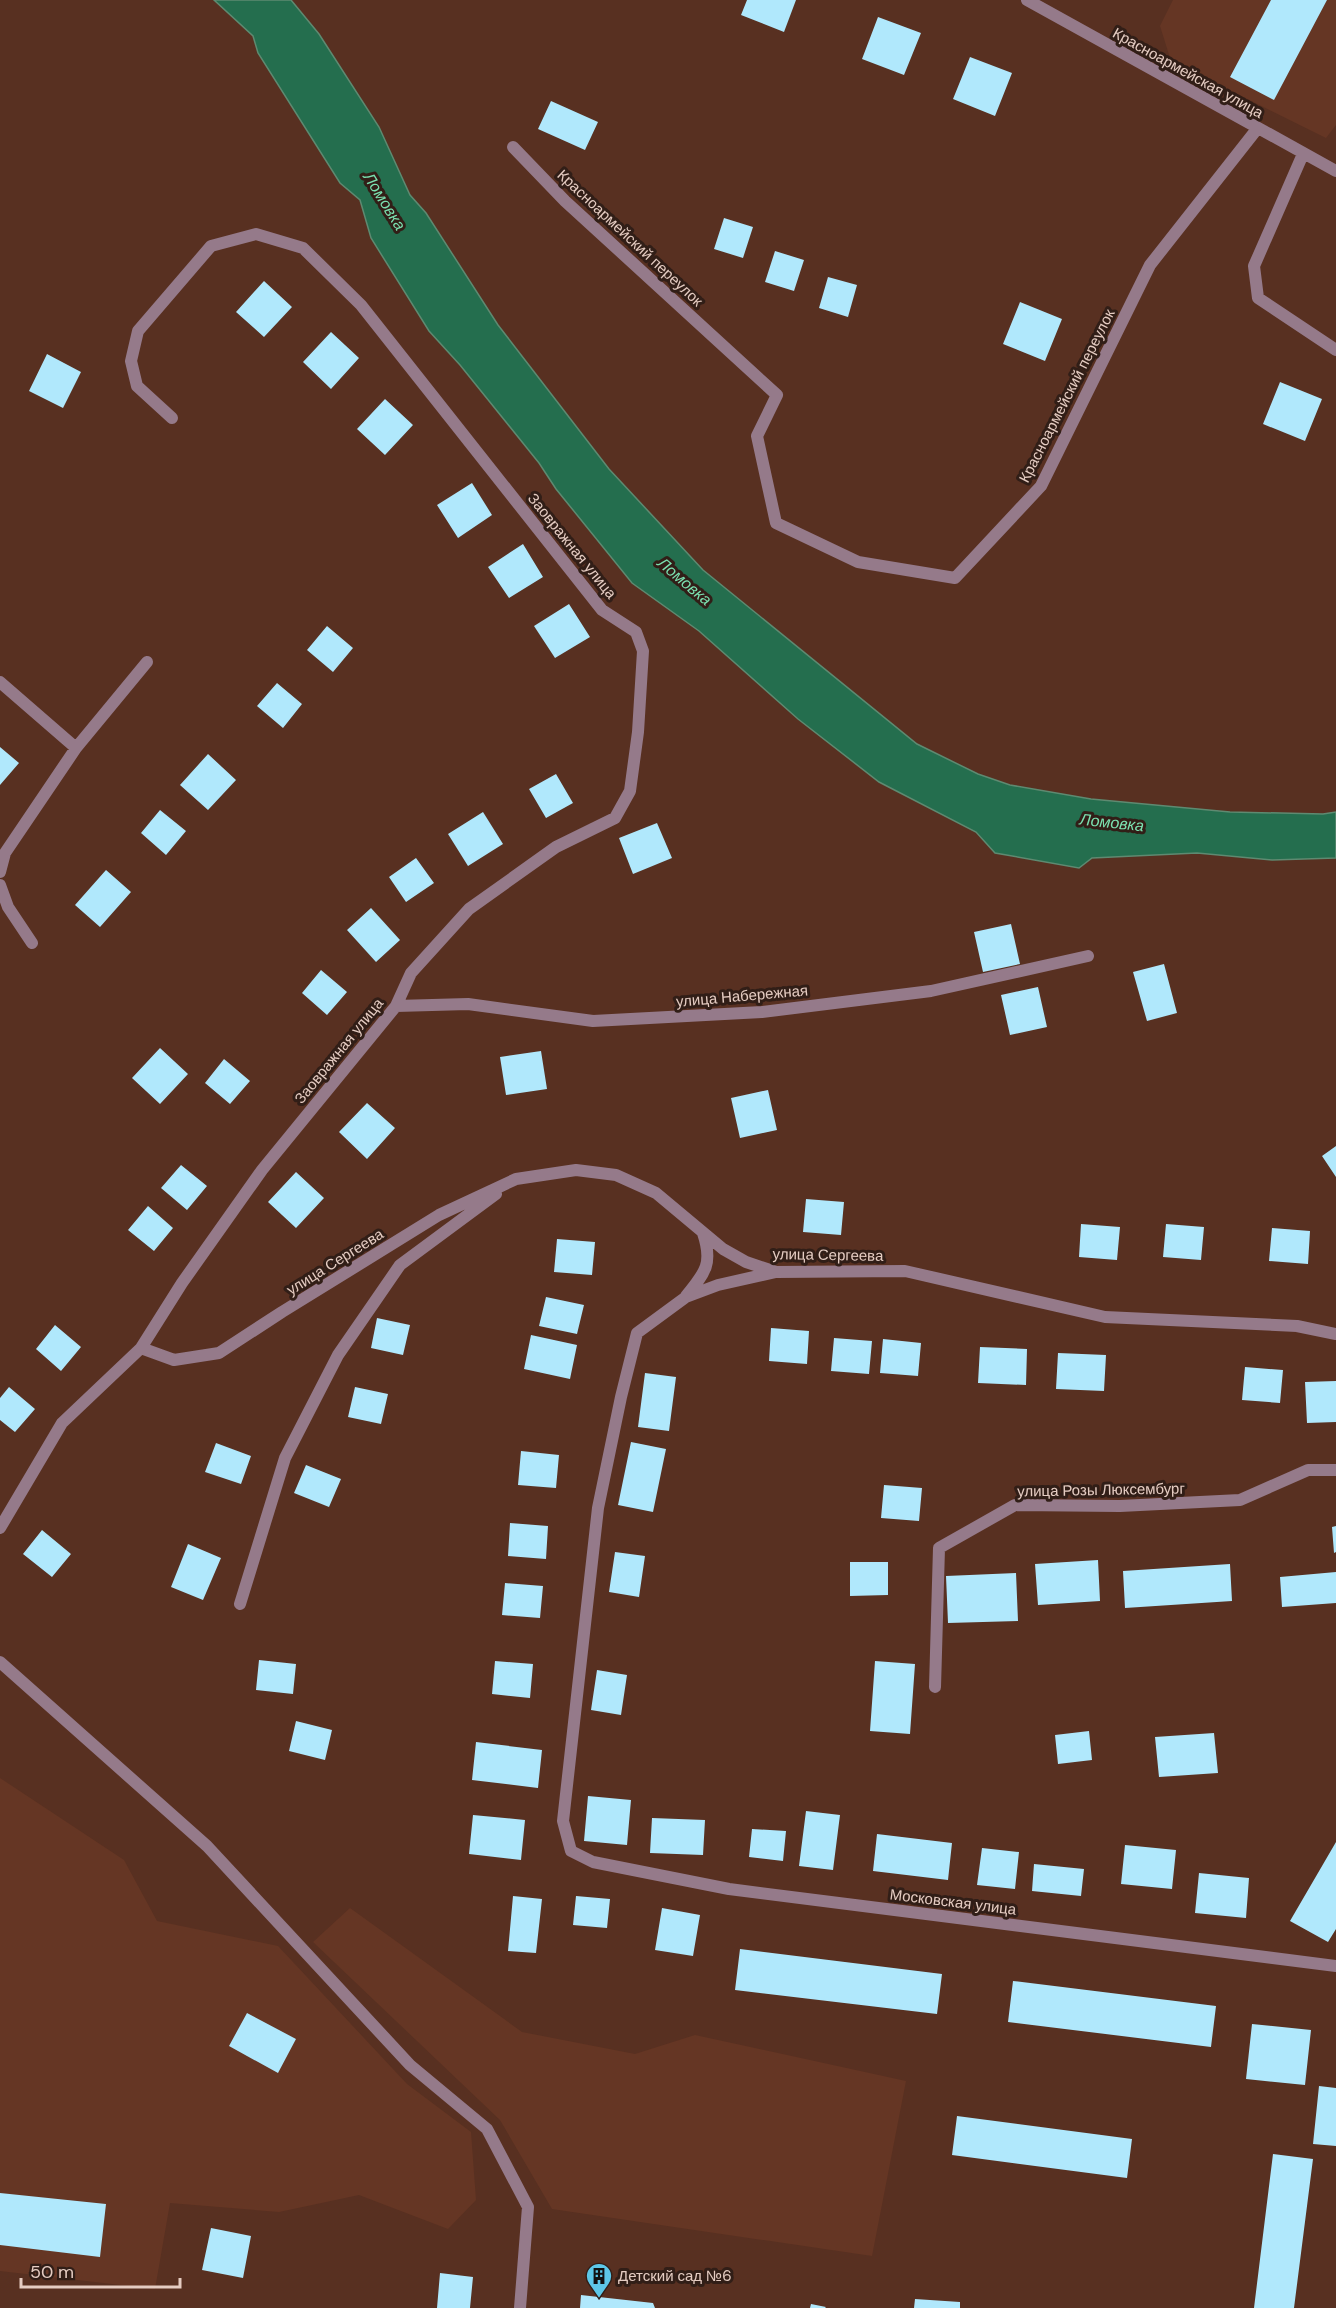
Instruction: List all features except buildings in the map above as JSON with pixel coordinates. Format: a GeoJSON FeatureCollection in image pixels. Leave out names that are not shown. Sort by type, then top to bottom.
{"type":"FeatureCollection","features":[{"type":"Feature","properties":{"kind":"street","name":"Красноармейская улица"},"geometry":{"type":"LineString","coordinates":[[1027,0],[1336,171]]}},
{"type":"Feature","properties":{"kind":"street","name":"Красноармейский переулок"},"geometry":{"type":"LineString","coordinates":[[513,147],[565,201],[777,395],[757,436],[776,523],[858,562],[955,578],[1041,486],[1150,265],[1257,129]]}},
{"type":"Feature","properties":{"kind":"street"},"geometry":{"type":"LineString","coordinates":[[1303,154],[1254,266],[1258,298],[1336,350]]}},
{"type":"Feature","properties":{"kind":"street","name":"Заовражная улица"},"geometry":{"type":"LineString","coordinates":[[0,1528],[62,1423],[141,1348],[182,1282],[262,1170],[396,1006],[411,973],[469,909],[556,847],[615,818],[630,791],[638,732],[643,651],[636,632],[602,610],[361,305],[303,248],[256,234],[211,246],[138,331],[131,361],[137,386],[172,418]]}},
{"type":"Feature","properties":{"kind":"street"},"geometry":{"type":"LineString","coordinates":[[0,872],[5,853],[76,748],[147,662]]}},
{"type":"Feature","properties":{"kind":"street"},"geometry":{"type":"LineString","coordinates":[[0,682],[76,748]]}},
{"type":"Feature","properties":{"kind":"street"},"geometry":{"type":"LineString","coordinates":[[0,885],[8,908],[33,943]]}},
{"type":"Feature","properties":{"kind":"street","name":"улица Набережная"},"geometry":{"type":"LineString","coordinates":[[396,1006],[468,1004],[593,1021],[762,1012],[931,991],[1088,956]]}},
{"type":"Feature","properties":{"kind":"street","name":"улица Сергеева"},"geometry":{"type":"LineString","coordinates":[[141,1348],[174,1360],[219,1353],[439,1215],[516,1179],[576,1170],[616,1175],[656,1192],[723,1249],[746,1262],[776,1272],[905,1271],[1105,1317],[1297,1326],[1336,1334]]}},
{"type":"Feature","properties":{"kind":"street"},"geometry":{"type":"LineString","coordinates":[[240,1604],[285,1458],[338,1355],[400,1265],[516,1179]]}},
{"type":"Feature","properties":{"kind":"street"},"geometry":{"type":"LineString","coordinates":[[686,1297],[702,1277],[708,1263],[709,1250],[703,1233]]}},
{"type":"Feature","properties":{"kind":"street"},"geometry":{"type":"LineString","coordinates":[[686,1297],[718,1285],[776,1272]]}},
{"type":"Feature","properties":{"kind":"street","name":"Московская улица"},"geometry":{"type":"LineString","coordinates":[[686,1297],[638,1333],[616,1419],[598,1508],[563,1821],[571,1851],[593,1862],[729,1889],[1336,1966]]}},
{"type":"Feature","properties":{"kind":"street","name":"улица Розы Люксембург"},"geometry":{"type":"LineString","coordinates":[[935,1687],[939,1548],[1016,1504],[1120,1506],[1240,1500],[1308,1470],[1336,1470]]}},
{"type":"Feature","properties":{"kind":"street"},"geometry":{"type":"LineString","coordinates":[[0,1662],[207,1846],[410,2064],[487,2129],[528,2206],[520,2308]]}},
{"type":"Feature","properties":{"kind":"shaded area"},"geometry":{"type":"Polygon","coordinates":[[[1173,0],[1336,0],[1336,125],[1326,138],[1171,61],[1160,26],[1173,0]]]}},
{"type":"Feature","properties":{"kind":"shaded area"},"geometry":{"type":"Polygon","coordinates":[[[0,1778],[124,1860],[157,1921],[278,1946],[407,2084],[471,2132],[476,2200],[448,2229],[359,2195],[279,2212],[170,2203],[155,2289],[0,2271],[0,1778]]]}},
{"type":"Feature","properties":{"kind":"shaded area"},"geometry":{"type":"Polygon","coordinates":[[[350,1908],[522,2032],[635,2054],[695,2035],[906,2081],[872,2256],[552,2209],[500,2120],[313,1942],[350,1908]]]}},
{"type":"Feature","properties":{"kind":"water","name":"Ломовка"},"geometry":{"type":"Polygon","coordinates":[[[214,0],[291,0],[319,34],[379,127],[410,195],[426,213],[498,325],[609,469],[703,570],[917,744],[978,774],[1010,785],[1091,799],[1230,812],[1323,814],[1336,812],[1336,858],[1272,860],[1197,853],[1092,858],[1079,868],[995,853],[976,832],[879,782],[798,719],[699,631],[632,583],[556,489],[539,463],[460,365],[429,331],[371,238],[360,200],[340,183],[258,53],[253,36],[214,0]]]}},
{"type":"Feature","properties":{"kind":"place","name":"Детский сад №6"},"geometry":{"type":"Point","coordinates":[599,2299]}}]}
